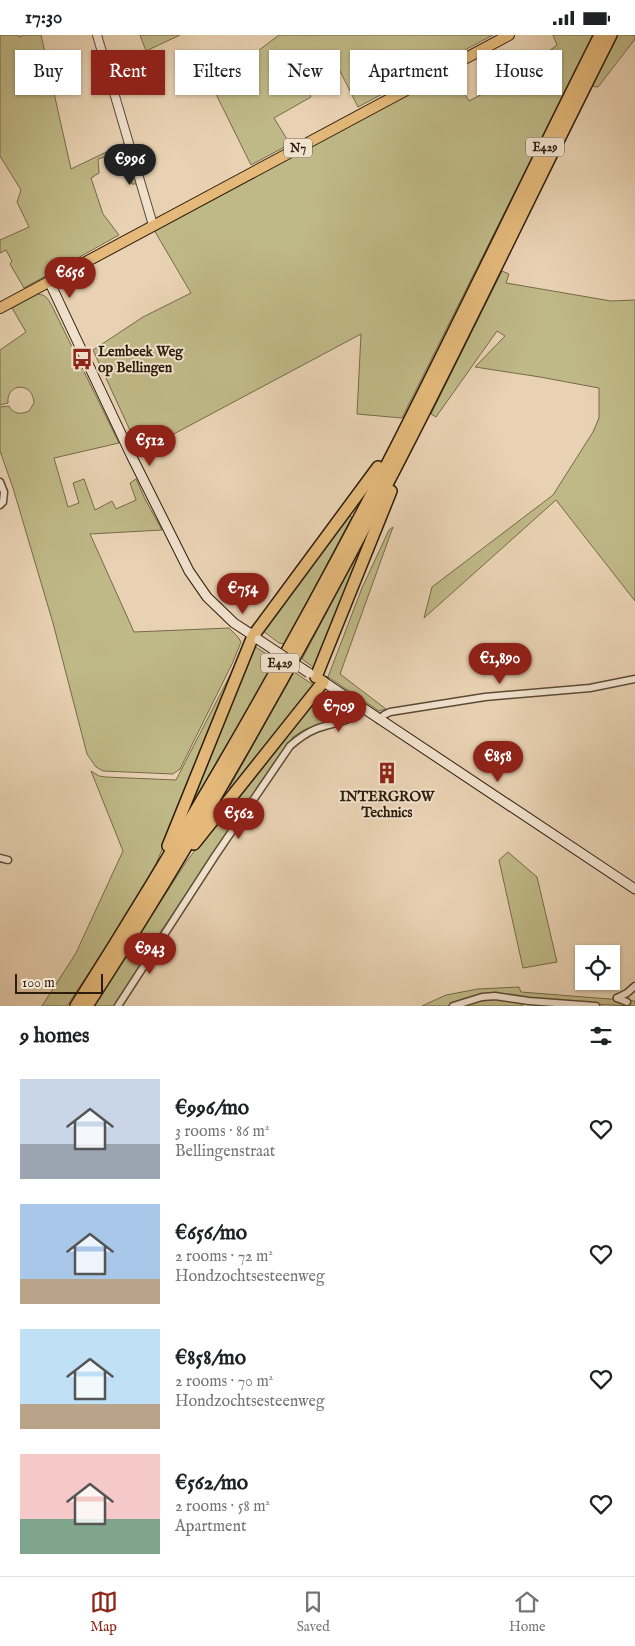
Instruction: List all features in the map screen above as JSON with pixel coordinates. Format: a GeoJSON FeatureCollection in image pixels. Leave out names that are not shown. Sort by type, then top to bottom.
{"type":"FeatureCollection","features":[{"type":"Feature","properties":{"kind":"highway","name":"E429"},"geometry":{"type":"LineString","coordinates":[[76,1006],[139,907],[149,899],[275,672],[397,445],[600,35]]}},
{"type":"Feature","properties":{"kind":"highway","name":"E429"},"geometry":{"type":"LineString","coordinates":[[87,1006],[284,675],[396,467],[611,35]]}},
{"type":"Feature","properties":{"kind":"highway"},"geometry":{"type":"LineString","coordinates":[[139,907],[144,889],[162,858],[256,638],[381,463],[397,445]]}},
{"type":"Feature","properties":{"kind":"highway"},"geometry":{"type":"LineString","coordinates":[[149,899],[210,823],[316,677],[393,486],[396,467]]}},
{"type":"Feature","properties":{"kind":"main road","name":"N7"},"geometry":{"type":"LineString","coordinates":[[0,308],[509,35]]}},
{"type":"Feature","properties":{"kind":"main road"},"geometry":{"type":"LineString","coordinates":[[49,281],[131,455],[189,571],[207,597],[234,623],[635,889]]}},
{"type":"Feature","properties":{"kind":"street"},"geometry":{"type":"LineString","coordinates":[[97,35],[153,225]]}},
{"type":"Feature","properties":{"kind":"street"},"geometry":{"type":"LineString","coordinates":[[0,483],[4,493],[0,505]]}},
{"type":"Feature","properties":{"kind":"street"},"geometry":{"type":"LineString","coordinates":[[379,720],[390,712],[485,697],[590,688],[635,679]]}},
{"type":"Feature","properties":{"kind":"street"},"geometry":{"type":"LineString","coordinates":[[118,1006],[210,863],[290,746],[301,737],[317,729],[351,718],[363,709]]}},
{"type":"Feature","properties":{"kind":"street"},"geometry":{"type":"LineString","coordinates":[[0,858],[8,860]]}},
{"type":"Feature","properties":{"kind":"street"},"geometry":{"type":"LineString","coordinates":[[626,1002],[617,998],[627,993],[635,985]]}},
{"type":"Feature","properties":{"kind":"street"},"geometry":{"type":"LineString","coordinates":[[453,1006],[482,997],[495,996],[529,1001],[596,1006]]}},
{"type":"Feature","properties":{"kind":"shaded area"},"geometry":{"type":"Polygon","coordinates":[[[0,35],[18,35],[19,37],[24,35],[41,35],[44,50],[15,50],[15,95],[54,95],[71,169],[125,143],[137,184],[132,184],[122,152],[98,159],[99,173],[91,178],[103,214],[119,235],[24,288],[10,264],[12,261],[6,250],[0,253],[0,240],[29,227],[17,202],[21,190],[0,156],[0,35]]]}},
{"type":"Feature","properties":{"kind":"shaded area"},"geometry":{"type":"Polygon","coordinates":[[[140,35],[180,35],[148,50],[146,50],[140,35]]]}},
{"type":"Feature","properties":{"kind":"shaded area"},"geometry":{"type":"Polygon","coordinates":[[[279,35],[493,35],[465,50],[350,50],[350,91],[340,71],[340,50],[269,50],[269,95],[310,95],[311,97],[274,118],[290,144],[251,165],[216,95],[259,95],[259,50],[279,35]]]}},
{"type":"Feature","properties":{"kind":"shaded area"},"geometry":{"type":"Polygon","coordinates":[[[553,35],[593,35],[402,418],[357,414],[361,334],[140,452],[93,350],[143,317],[191,293],[154,230],[405,95],[466,95],[469,101],[480,95],[562,95],[562,50],[550,50],[557,45],[553,35]]]}},
{"type":"Feature","properties":{"kind":"shaded area"},"geometry":{"type":"Polygon","coordinates":[[[615,35],[635,35],[635,39],[598,87],[591,86],[615,35]]]}},
{"type":"Feature","properties":{"kind":"shaded area"},"geometry":{"type":"Polygon","coordinates":[[[352,95],[380,95],[358,107],[352,95]]]}},
{"type":"Feature","properties":{"kind":"shaded area"},"geometry":{"type":"Polygon","coordinates":[[[502,271],[509,274],[506,283],[611,301],[635,300],[635,601],[556,500],[424,618],[432,587],[553,495],[593,432],[599,418],[599,388],[475,367],[505,336],[497,331],[436,417],[431,414],[502,271]]]}},
{"type":"Feature","properties":{"kind":"shaded area"},"geometry":{"type":"Polygon","coordinates":[[[37,294],[47,298],[50,303],[119,443],[54,458],[68,507],[79,503],[73,483],[84,479],[95,510],[112,501],[116,509],[136,500],[130,483],[136,479],[162,530],[90,534],[134,632],[229,628],[241,642],[180,769],[173,774],[103,771],[96,767],[87,754],[53,623],[13,488],[0,451],[0,407],[9,406],[15,412],[23,413],[29,411],[34,403],[33,396],[29,391],[20,387],[11,391],[8,403],[0,405],[0,350],[26,332],[12,308],[37,294]]]}},
{"type":"Feature","properties":{"kind":"shaded area"},"geometry":{"type":"Polygon","coordinates":[[[348,515],[352,517],[288,638],[284,644],[279,643],[263,631],[348,515]]]}},
{"type":"Feature","properties":{"kind":"shaded area"},"geometry":{"type":"Polygon","coordinates":[[[393,527],[340,674],[386,709],[379,711],[328,677],[362,588],[389,530],[393,527]]]}},
{"type":"Feature","properties":{"kind":"shaded area"},"geometry":{"type":"Polygon","coordinates":[[[360,549],[364,550],[316,666],[313,667],[302,659],[360,549]]]}},
{"type":"Feature","properties":{"kind":"shaded area"},"geometry":{"type":"Polygon","coordinates":[[[254,646],[276,660],[197,797],[193,795],[254,646]]]}},
{"type":"Feature","properties":{"kind":"shaded area"},"geometry":{"type":"Polygon","coordinates":[[[242,652],[245,652],[156,864],[122,923],[67,1006],[42,1006],[76,953],[123,851],[91,771],[99,776],[106,777],[176,780],[242,652]]]}},
{"type":"Feature","properties":{"kind":"shaded area"},"geometry":{"type":"Polygon","coordinates":[[[294,672],[315,686],[232,792],[229,788],[294,672]]]}},
{"type":"Feature","properties":{"kind":"shaded area"},"geometry":{"type":"Polygon","coordinates":[[[319,692],[340,700],[351,708],[351,713],[304,730],[293,737],[159,934],[115,1006],[94,1006],[186,862],[319,692]]]}},
{"type":"Feature","properties":{"kind":"shaded area"},"geometry":{"type":"Polygon","coordinates":[[[508,852],[537,877],[557,962],[523,968],[499,860],[508,852]]]}},
{"type":"Feature","properties":{"kind":"shaded area"},"geometry":{"type":"Polygon","coordinates":[[[519,987],[521,992],[635,1001],[635,1006],[559,1003],[499,995],[451,1006],[422,1006],[446,995],[478,989],[519,987]]]}},
{"type":"Feature","properties":{"kind":"shaded area"},"geometry":{"type":"Polygon","coordinates":[[[503,999],[520,1002],[523,1006],[461,1006],[471,1002],[503,999]]]}},
{"type":"Feature","properties":{"kind":"place","name":"Lembeek Weg op Bellingen"},"geometry":{"type":"Point","coordinates":[82,359]}},
{"type":"Feature","properties":{"kind":"place","name":"INTERGROW Technics"},"geometry":{"type":"Point","coordinates":[387,773]}}]}
